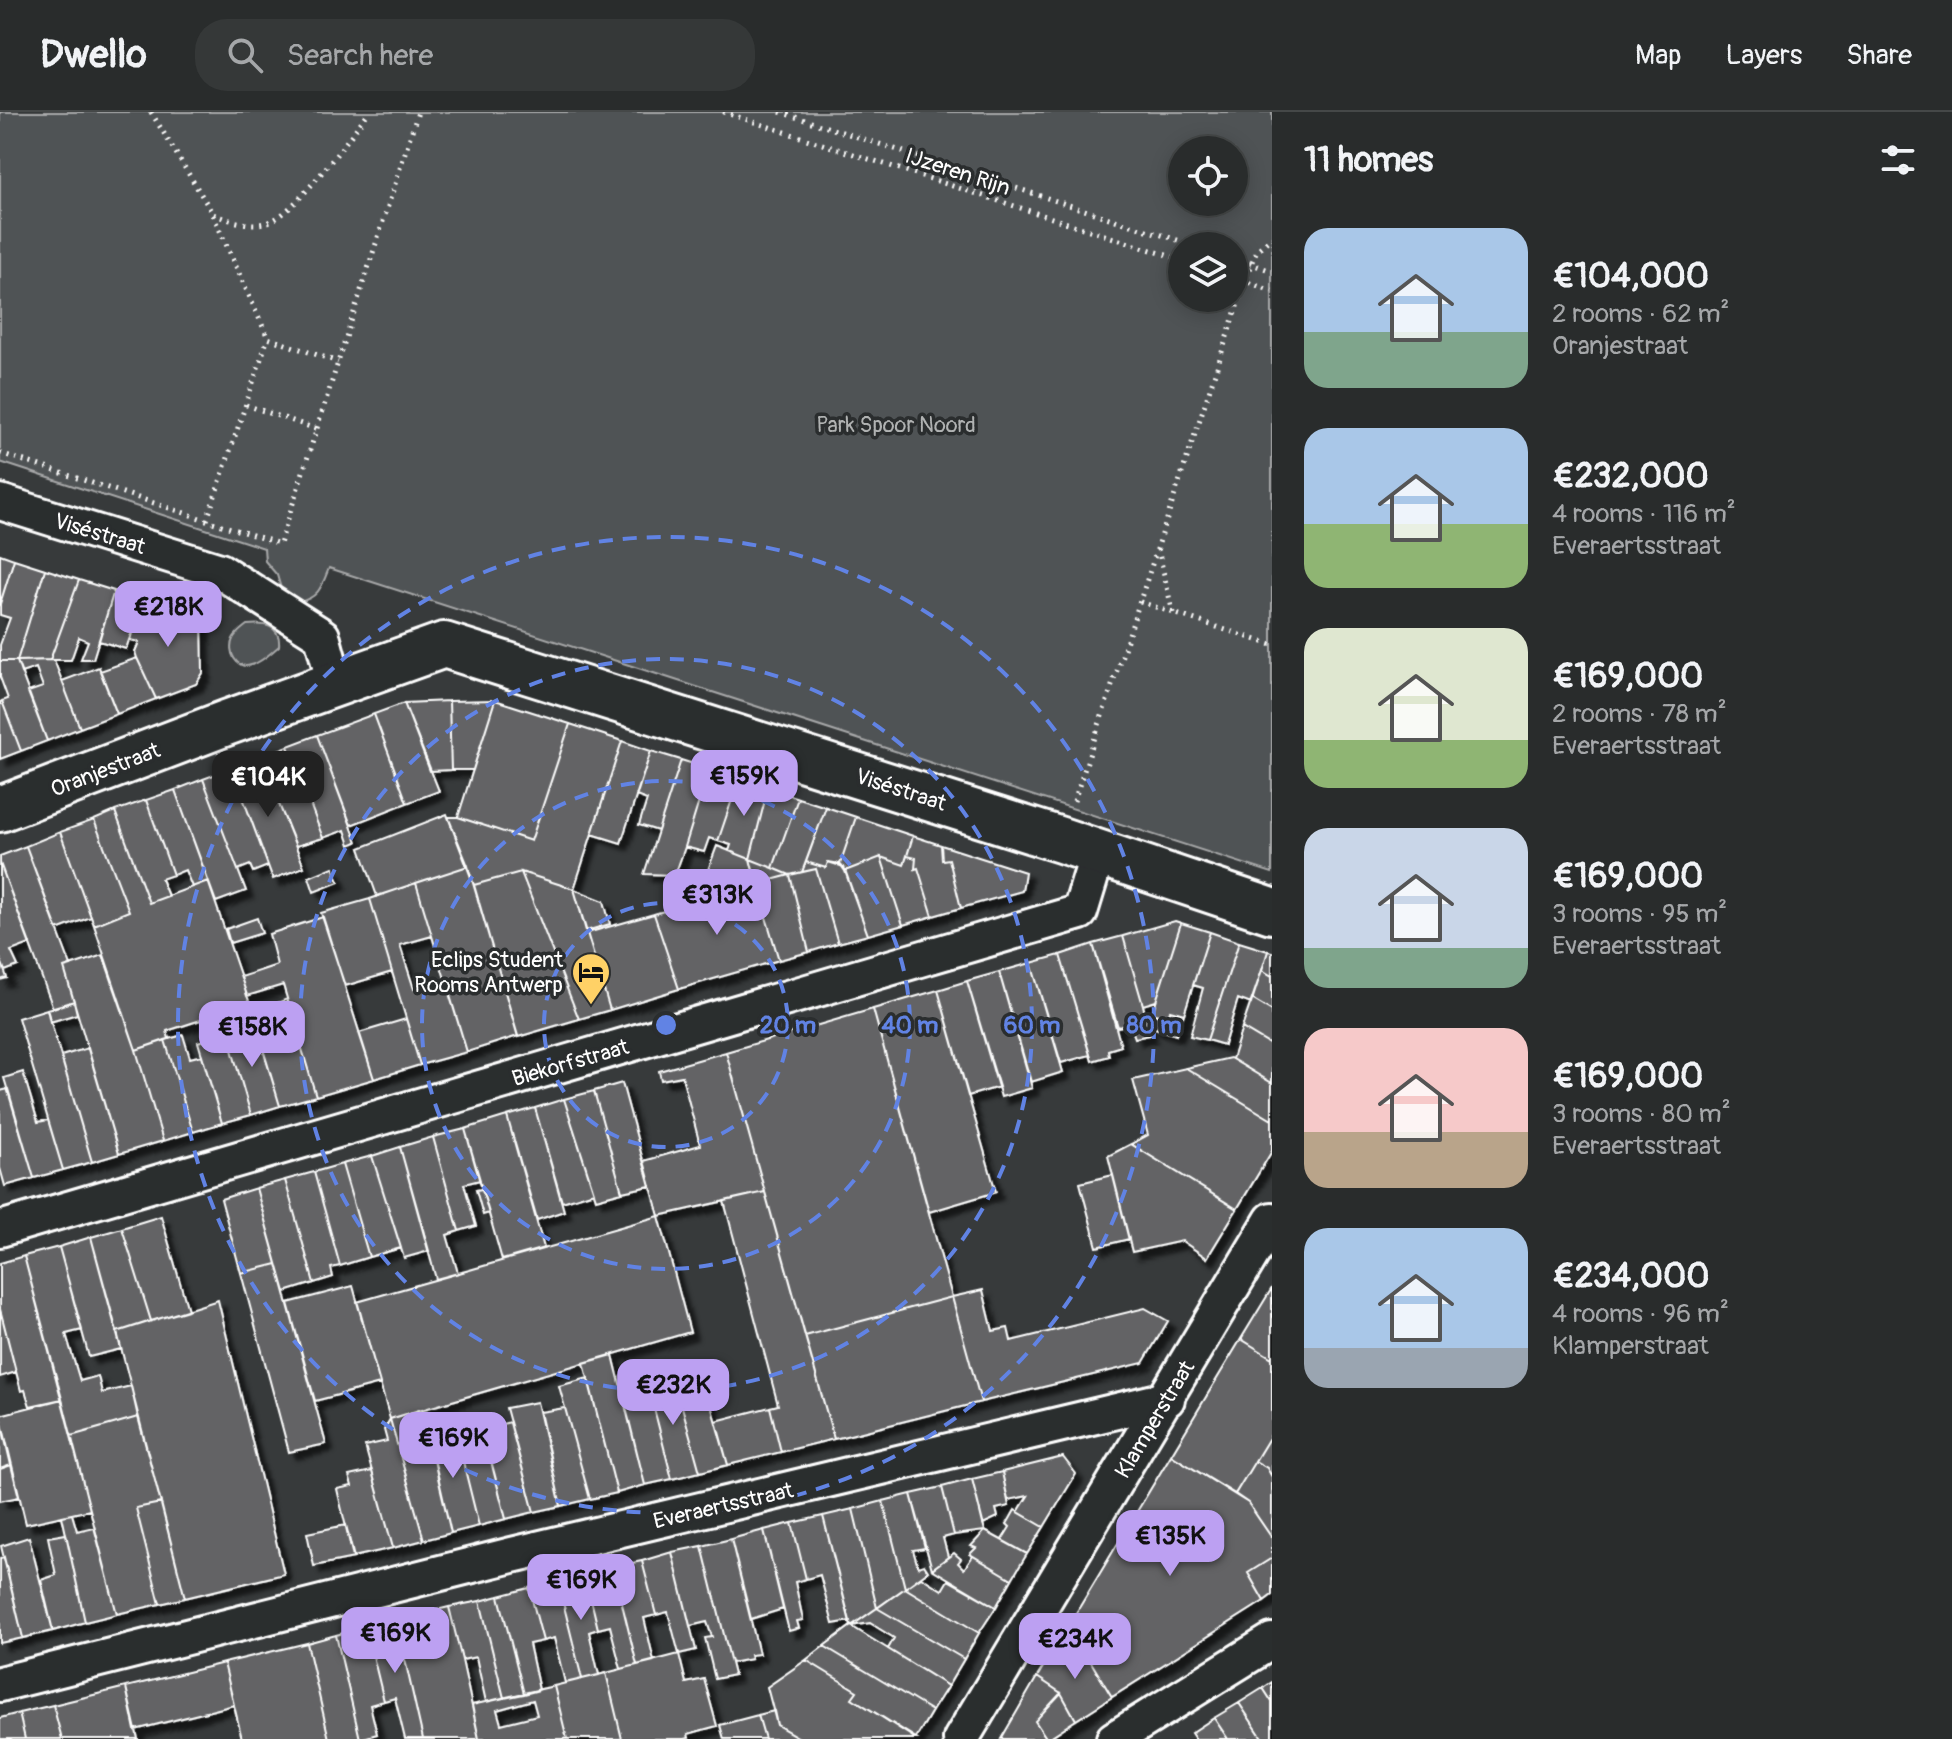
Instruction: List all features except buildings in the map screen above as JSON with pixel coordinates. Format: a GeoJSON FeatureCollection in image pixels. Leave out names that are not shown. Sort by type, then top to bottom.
{"type":"FeatureCollection","features":[{"type":"Feature","properties":{"kind":"street","name":"Viséstraat"},"geometry":{"type":"LineString","coordinates":[[0,502],[220,571],[322,636],[335,684]]}},
{"type":"Feature","properties":{"kind":"street","name":"Viséstraat"},"geometry":{"type":"LineString","coordinates":[[392,664],[444,645],[1080,846],[1272,911]]}},
{"type":"Feature","properties":{"kind":"street","name":"Oranjestraat"},"geometry":{"type":"LineString","coordinates":[[0,809],[392,664]]}},
{"type":"Feature","properties":{"kind":"street","name":"Biekorfstraat"},"geometry":{"type":"LineString","coordinates":[[0,1229],[1080,912],[1080,846]]}},
{"type":"Feature","properties":{"kind":"street","name":"Klamperstraat"},"geometry":{"type":"LineString","coordinates":[[961,1739],[1272,1220]]}},
{"type":"Feature","properties":{"kind":"street","name":"Everaertsstraat"},"geometry":{"type":"LineString","coordinates":[[0,1684],[528,1551],[1167,1399]]}},
{"type":"Feature","properties":{"kind":"street"},"geometry":{"type":"LineString","coordinates":[[1114,1739],[1272,1641]]}},
{"type":"Feature","properties":{"kind":"path"},"geometry":{"type":"LineString","coordinates":[[151,112],[213,214],[268,338],[207,520]]}},
{"type":"Feature","properties":{"kind":"path"},"geometry":{"type":"LineString","coordinates":[[213,214],[249,224],[271,222],[290,209],[369,112]]}},
{"type":"Feature","properties":{"kind":"path"},"geometry":{"type":"LineString","coordinates":[[0,453],[280,544],[418,112]]}},
{"type":"Feature","properties":{"kind":"path","name":"IJzeren Rijn"},"geometry":{"type":"LineString","coordinates":[[723,112],[1168,255]]}},
{"type":"Feature","properties":{"kind":"path"},"geometry":{"type":"LineString","coordinates":[[780,112],[1168,237]]}},
{"type":"Feature","properties":{"kind":"path"},"geometry":{"type":"LineString","coordinates":[[1248,277],[1257,250],[1272,237]]}},
{"type":"Feature","properties":{"kind":"path"},"geometry":{"type":"LineString","coordinates":[[1248,263],[1272,271]]}},
{"type":"Feature","properties":{"kind":"path"},"geometry":{"type":"LineString","coordinates":[[1248,281],[1272,291]]}},
{"type":"Feature","properties":{"kind":"path"},"geometry":{"type":"LineString","coordinates":[[1080,846],[1140,602],[1237,312]]}},
{"type":"Feature","properties":{"kind":"path"},"geometry":{"type":"LineString","coordinates":[[268,338],[338,362]]}},
{"type":"Feature","properties":{"kind":"path"},"geometry":{"type":"LineString","coordinates":[[246,405],[316,429]]}},
{"type":"Feature","properties":{"kind":"path"},"geometry":{"type":"LineString","coordinates":[[1158,548],[1173,613]]}},
{"type":"Feature","properties":{"kind":"path"},"geometry":{"type":"LineString","coordinates":[[1140,602],[1272,645]]}},
{"type":"Feature","properties":{"kind":"green space","name":"Park Spoor Noord"},"geometry":{"type":"Polygon","coordinates":[[[0,112],[1272,112],[1272,873],[329,568],[315,594],[298,602],[282,592],[277,575],[265,561],[264,548],[0,462],[0,112]]]}},
{"type":"Feature","properties":{"kind":"green space"},"geometry":{"type":"Polygon","coordinates":[[[247,625],[270,627],[277,634],[279,646],[259,662],[246,666],[234,658],[231,644],[247,625]]]}},
{"type":"Feature","properties":{"kind":"place","name":"Eclips Student Rooms Antwerp"},"geometry":{"type":"Point","coordinates":[591,1006]}}]}
